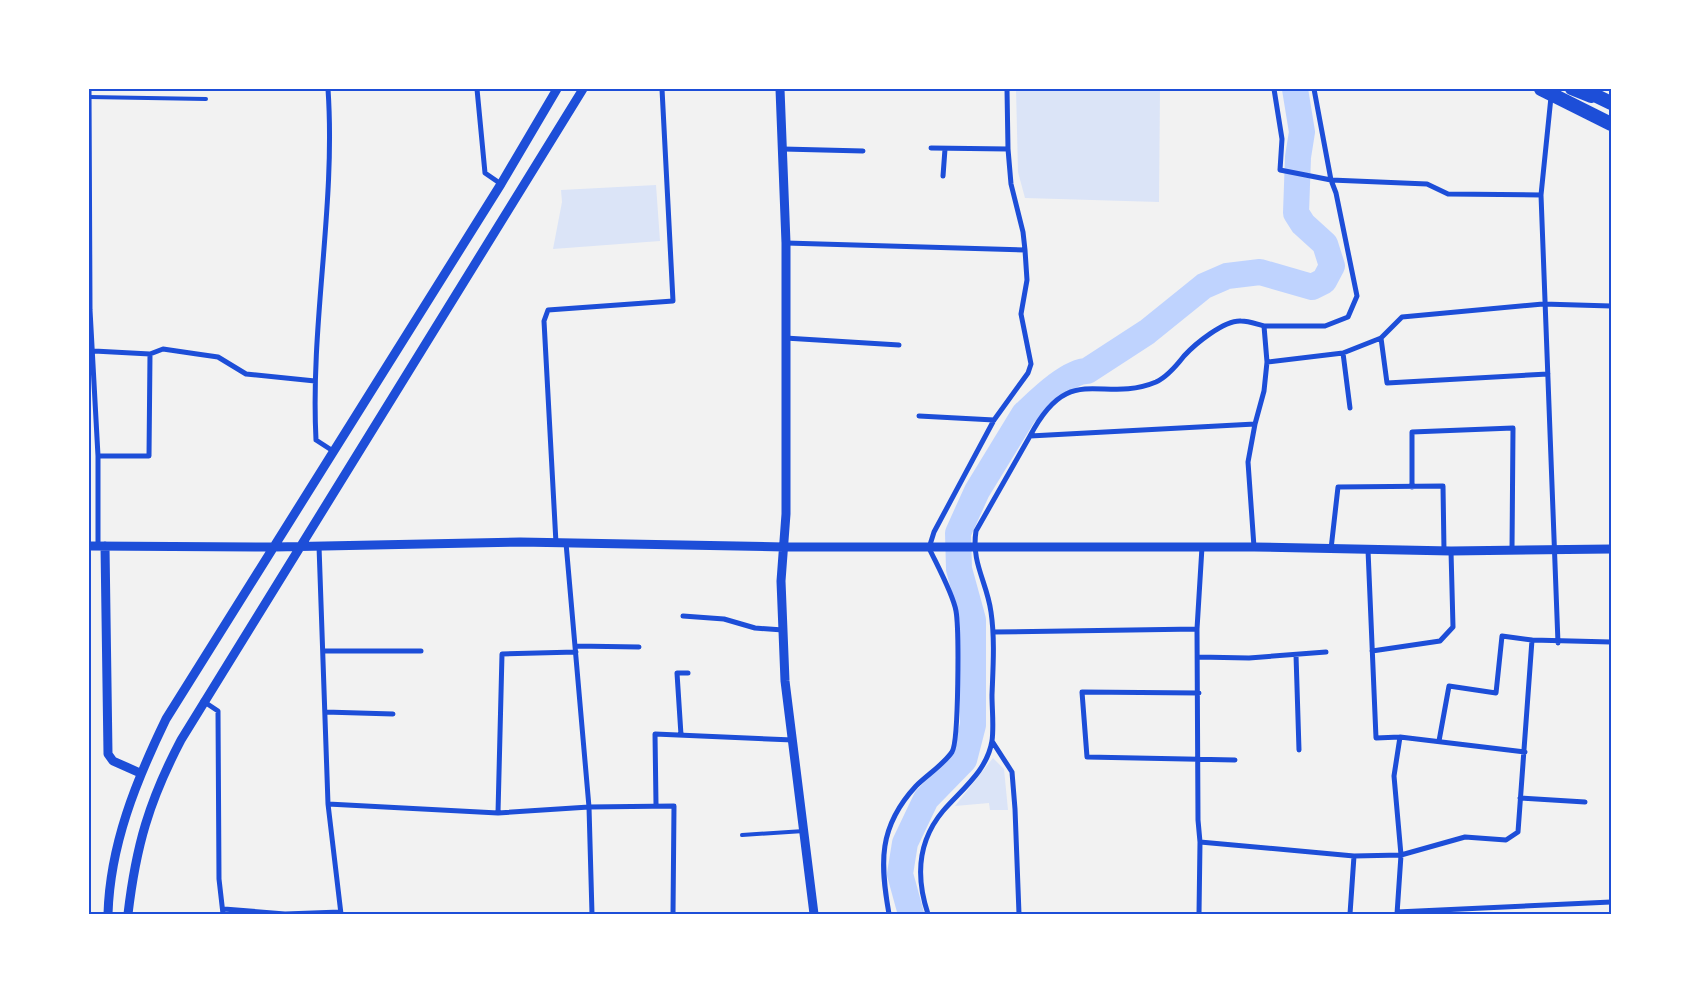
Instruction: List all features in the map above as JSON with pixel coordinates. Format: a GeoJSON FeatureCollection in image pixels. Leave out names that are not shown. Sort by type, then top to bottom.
{"type":"FeatureCollection","features":[{"type":"Feature","properties":{"kind":"highway"},"geometry":{"type":"LineString","coordinates":[[1541,89],[1611,124]]}},
{"type":"Feature","properties":{"kind":"highway"},"geometry":{"type":"LineString","coordinates":[[1571,89],[1611,105]]}},
{"type":"Feature","properties":{"kind":"highway"},"geometry":{"type":"LineString","coordinates":[[1582,89],[1611,105]]}},
{"type":"Feature","properties":{"kind":"street"},"geometry":{"type":"LineString","coordinates":[[89,89],[90,310],[94,351],[98,456],[97,546],[108,754],[113,762],[140,773]]}},
{"type":"Feature","properties":{"kind":"street"},"geometry":{"type":"LineString","coordinates":[[328,89],[331,138],[315,382],[316,440],[333,451]]}},
{"type":"Feature","properties":{"kind":"street"},"geometry":{"type":"LineString","coordinates":[[477,89],[485,173],[501,184]]}},
{"type":"Feature","properties":{"kind":"street"},"geometry":{"type":"LineString","coordinates":[[108,914],[117,846],[140,773],[166,719],[501,184],[557,89]]}},
{"type":"Feature","properties":{"kind":"street"},"geometry":{"type":"LineString","coordinates":[[128,914],[137,852],[158,783],[203,701],[583,89]]}},
{"type":"Feature","properties":{"kind":"street"},"geometry":{"type":"LineString","coordinates":[[592,914],[589,807],[575,649],[561,543],[544,321],[548,310],[673,301],[662,89]]}},
{"type":"Feature","properties":{"kind":"street"},"geometry":{"type":"LineString","coordinates":[[780,89],[786,242],[786,514],[782,581],[785,681],[814,914]]}},
{"type":"Feature","properties":{"kind":"street"},"geometry":{"type":"LineString","coordinates":[[889,914],[882,874],[884,849],[891,824],[915,787],[952,751],[957,728],[956,610],[929,548],[934,532],[994,420],[1028,373],[1030,364],[1021,314],[1027,280],[1024,232],[1011,184],[1008,150],[1008,89]]}},
{"type":"Feature","properties":{"kind":"street"},"geometry":{"type":"LineString","coordinates":[[1274,89],[1282,139],[1280,170],[1331,180],[1427,184],[1448,194],[1541,195]]}},
{"type":"Feature","properties":{"kind":"street"},"geometry":{"type":"LineString","coordinates":[[928,914],[919,880],[923,850],[929,830],[943,811],[978,772],[992,741],[993,632],[986,588],[976,564],[974,547],[976,532],[1038,421],[1066,393],[1080,388],[1127,388],[1157,381],[1174,368],[1196,342],[1240,320],[1264,326],[1326,326],[1348,317],[1357,296],[1336,193],[1331,180],[1314,89]]}},
{"type":"Feature","properties":{"kind":"street"},"geometry":{"type":"LineString","coordinates":[[1551,89],[1541,195],[1543,304],[1548,374],[1558,643]]}},
{"type":"Feature","properties":{"kind":"street"},"geometry":{"type":"LineString","coordinates":[[930,148],[1008,150]]}},
{"type":"Feature","properties":{"kind":"street"},"geometry":{"type":"LineString","coordinates":[[942,176],[945,148]]}},
{"type":"Feature","properties":{"kind":"street"},"geometry":{"type":"LineString","coordinates":[[783,149],[863,151]]}},
{"type":"Feature","properties":{"kind":"street"},"geometry":{"type":"LineString","coordinates":[[786,242],[1025,250]]}},
{"type":"Feature","properties":{"kind":"street"},"geometry":{"type":"LineString","coordinates":[[1267,362],[1343,353],[1381,338],[1402,317],[1543,304],[1611,306]]}},
{"type":"Feature","properties":{"kind":"street"},"geometry":{"type":"LineString","coordinates":[[1254,547],[1248,462],[1255,424],[1264,391],[1267,362],[1264,326]]}},
{"type":"Feature","properties":{"kind":"street"},"geometry":{"type":"LineString","coordinates":[[785,338],[899,345]]}},
{"type":"Feature","properties":{"kind":"street"},"geometry":{"type":"LineString","coordinates":[[1381,338],[1387,383],[1548,374]]}},
{"type":"Feature","properties":{"kind":"street"},"geometry":{"type":"LineString","coordinates":[[94,351],[150,354],[163,349],[218,358],[246,374],[315,382]]}},
{"type":"Feature","properties":{"kind":"street"},"geometry":{"type":"LineString","coordinates":[[1343,353],[1350,408]]}},
{"type":"Feature","properties":{"kind":"street"},"geometry":{"type":"LineString","coordinates":[[98,456],[149,456],[150,354]]}},
{"type":"Feature","properties":{"kind":"street"},"geometry":{"type":"LineString","coordinates":[[919,416],[994,420]]}},
{"type":"Feature","properties":{"kind":"street"},"geometry":{"type":"LineString","coordinates":[[1030,436],[1255,424]]}},
{"type":"Feature","properties":{"kind":"street"},"geometry":{"type":"LineString","coordinates":[[1412,486],[1412,432],[1513,428],[1512,550]]}},
{"type":"Feature","properties":{"kind":"street"},"geometry":{"type":"LineString","coordinates":[[1331,549],[1338,487],[1443,486],[1453,627],[1440,641],[1372,652]]}},
{"type":"Feature","properties":{"kind":"street"},"geometry":{"type":"LineString","coordinates":[[97,546],[274,547],[561,543],[929,548],[1254,547],[1448,551],[1611,549]]}},
{"type":"Feature","properties":{"kind":"street"},"geometry":{"type":"LineString","coordinates":[[203,701],[218,711],[219,879],[223,912],[340,913],[328,804],[319,545]]}},
{"type":"Feature","properties":{"kind":"street"},"geometry":{"type":"LineString","coordinates":[[1199,914],[1199,693],[1197,629],[1202,547]]}},
{"type":"Feature","properties":{"kind":"street"},"geometry":{"type":"LineString","coordinates":[[1368,550],[1376,738],[1400,737],[1525,752]]}},
{"type":"Feature","properties":{"kind":"street"},"geometry":{"type":"LineString","coordinates":[[682,616],[724,619],[755,628],[783,630]]}},
{"type":"Feature","properties":{"kind":"street"},"geometry":{"type":"LineString","coordinates":[[993,632],[1197,629]]}},
{"type":"Feature","properties":{"kind":"street"},"geometry":{"type":"LineString","coordinates":[[1439,741],[1449,686],[1496,693],[1502,636],[1558,643],[1611,642]]}},
{"type":"Feature","properties":{"kind":"street"},"geometry":{"type":"LineString","coordinates":[[1200,842],[1354,856],[1401,855],[1465,837],[1506,840],[1518,832],[1532,640]]}},
{"type":"Feature","properties":{"kind":"street"},"geometry":{"type":"LineString","coordinates":[[498,813],[502,654],[639,647]]}},
{"type":"Feature","properties":{"kind":"street"},"geometry":{"type":"LineString","coordinates":[[323,651],[421,651]]}},
{"type":"Feature","properties":{"kind":"street"},"geometry":{"type":"LineString","coordinates":[[1198,657],[1249,658],[1326,652]]}},
{"type":"Feature","properties":{"kind":"street"},"geometry":{"type":"LineString","coordinates":[[1296,654],[1299,750]]}},
{"type":"Feature","properties":{"kind":"street"},"geometry":{"type":"LineString","coordinates":[[680,735],[678,674],[688,673]]}},
{"type":"Feature","properties":{"kind":"street"},"geometry":{"type":"LineString","coordinates":[[1199,693],[1082,692],[1087,757],[1235,760]]}},
{"type":"Feature","properties":{"kind":"street"},"geometry":{"type":"LineString","coordinates":[[325,712],[393,714]]}},
{"type":"Feature","properties":{"kind":"street"},"geometry":{"type":"LineString","coordinates":[[656,804],[654,734],[793,740]]}},
{"type":"Feature","properties":{"kind":"street"},"geometry":{"type":"LineString","coordinates":[[1400,737],[1394,776],[1401,855],[1397,913],[1611,902]]}},
{"type":"Feature","properties":{"kind":"street"},"geometry":{"type":"LineString","coordinates":[[992,741],[1012,772],[1019,914]]}},
{"type":"Feature","properties":{"kind":"street"},"geometry":{"type":"LineString","coordinates":[[1520,798],[1585,802]]}},
{"type":"Feature","properties":{"kind":"street"},"geometry":{"type":"LineString","coordinates":[[328,804],[498,813],[656,804],[674,806],[673,914]]}},
{"type":"Feature","properties":{"kind":"street"},"geometry":{"type":"LineString","coordinates":[[1350,914],[1354,856]]}},
{"type":"Feature","properties":{"kind":"lane"},"geometry":{"type":"LineString","coordinates":[[89,97],[206,99]]}},
{"type":"Feature","properties":{"kind":"lane"},"geometry":{"type":"LineString","coordinates":[[742,835],[804,831]]}},
{"type":"Feature","properties":{"kind":"shaded area"},"geometry":{"type":"Polygon","coordinates":[[[1016,89],[1160,89],[1159,202],[1025,198],[1018,172],[1016,89]]]}},
{"type":"Feature","properties":{"kind":"shaded area"},"geometry":{"type":"Polygon","coordinates":[[[656,185],[660,241],[553,249],[562,202],[561,190],[656,185]]]}},
{"type":"Feature","properties":{"kind":"shaded area"},"geometry":{"type":"Polygon","coordinates":[[[993,758],[1004,769],[1008,810],[990,810],[989,803],[955,806],[993,758]]]}},
{"type":"Feature","properties":{"kind":"waterway"},"geometry":{"type":"LineString","coordinates":[[911,914],[900,874],[905,843],[926,799],[964,760],[973,725],[973,620],[959,569],[958,533],[977,491],[1024,414],[1037,402],[1062,381],[1079,372],[1087,371],[1147,332],[1204,286],[1227,276],[1260,272],[1312,287],[1324,281],[1332,266],[1325,244],[1303,224],[1296,213],[1298,157],[1302,132],[1295,89]]}}]}
